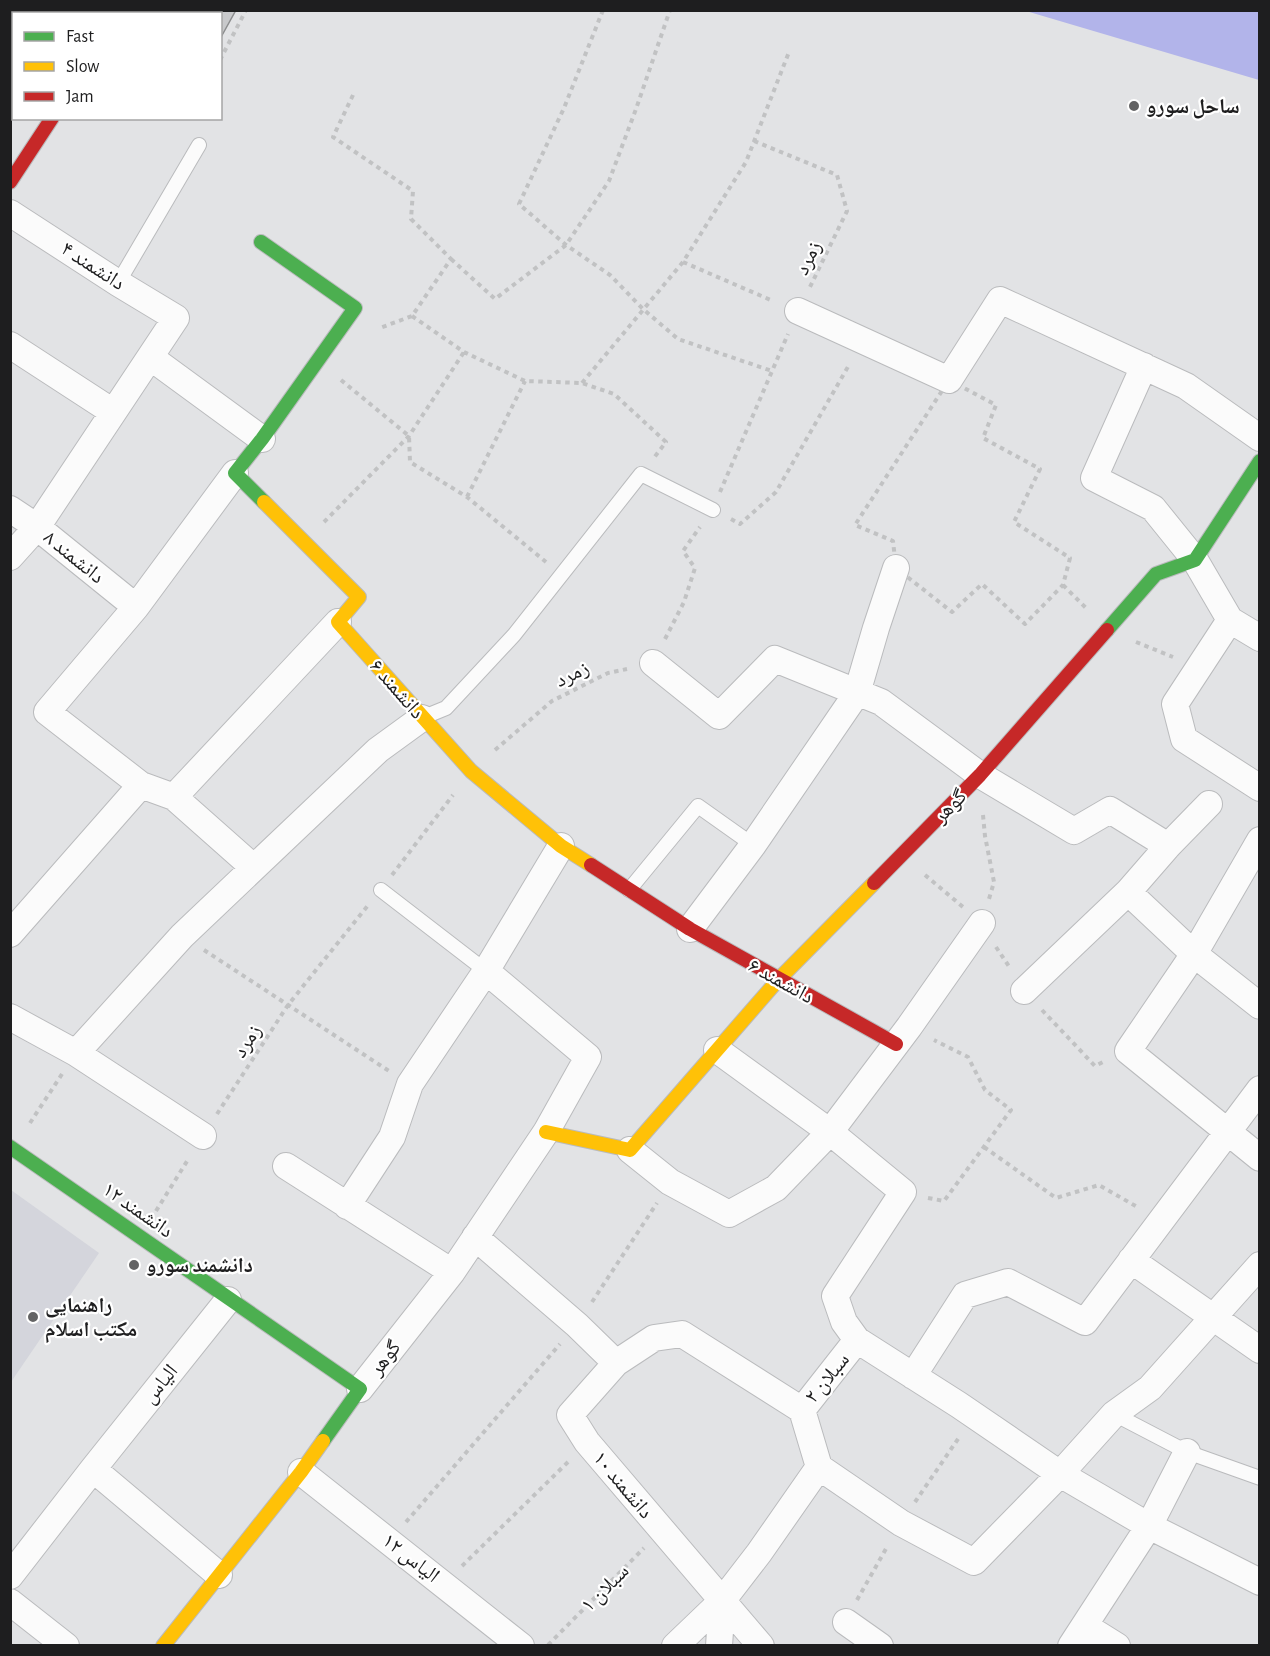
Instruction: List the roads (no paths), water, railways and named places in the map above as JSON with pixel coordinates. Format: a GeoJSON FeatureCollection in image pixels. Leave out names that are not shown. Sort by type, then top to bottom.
{"type":"FeatureCollection","features":[{"type":"Feature","properties":{"kind":"street"},"geometry":{"type":"LineString","coordinates":[[10,182],[51,120]]}},
{"type":"Feature","properties":{"kind":"street","name":"دانشمند ۴"},"geometry":{"type":"LineString","coordinates":[[10,213],[176,318],[150,357]]}},
{"type":"Feature","properties":{"kind":"street"},"geometry":{"type":"LineString","coordinates":[[253,867],[174,796],[141,785],[47,712],[135,607],[262,439],[355,308],[261,242]]}},
{"type":"Feature","properties":{"kind":"street"},"geometry":{"type":"LineString","coordinates":[[798,311],[949,380],[1000,300],[1185,386],[1260,438]]}},
{"type":"Feature","properties":{"kind":"street"},"geometry":{"type":"LineString","coordinates":[[10,345],[113,412]]}},
{"type":"Feature","properties":{"kind":"street"},"geometry":{"type":"LineString","coordinates":[[10,557],[37,527],[150,357],[262,439]]}},
{"type":"Feature","properties":{"kind":"street"},"geometry":{"type":"LineString","coordinates":[[1144,366],[1094,478],[1153,508],[1195,560],[1230,620],[1260,638]]}},
{"type":"Feature","properties":{"kind":"street"},"geometry":{"type":"LineString","coordinates":[[1195,560],[1260,460]]}},
{"type":"Feature","properties":{"kind":"street"},"geometry":{"type":"LineString","coordinates":[[174,796],[359,597],[235,472]]}},
{"type":"Feature","properties":{"kind":"street","name":"دانشمند ۸"},"geometry":{"type":"LineString","coordinates":[[10,509],[37,527],[135,607]]}},
{"type":"Feature","properties":{"kind":"street","name":"گوهر"},"geometry":{"type":"LineString","coordinates":[[630,1150],[778,980],[980,775],[1156,574],[1195,560]]}},
{"type":"Feature","properties":{"kind":"street"},"geometry":{"type":"LineString","coordinates":[[690,929],[753,845],[857,693],[896,568]]}},
{"type":"Feature","properties":{"kind":"street"},"geometry":{"type":"LineString","coordinates":[[1230,620],[1175,704],[1184,739],[1260,788]]}},
{"type":"Feature","properties":{"kind":"street","name":"دانشمند ۶"},"geometry":{"type":"LineString","coordinates":[[338,622],[471,771],[561,846],[690,929],[778,980],[902,1036]]}},
{"type":"Feature","properties":{"kind":"street"},"geometry":{"type":"LineString","coordinates":[[653,663],[720,716],[775,659],[881,702],[980,775],[1074,831],[1110,810],[1168,846]]}},
{"type":"Feature","properties":{"kind":"street"},"geometry":{"type":"LineString","coordinates":[[76,1053],[182,936],[253,867],[378,750],[422,718]]}},
{"type":"Feature","properties":{"kind":"street"},"geometry":{"type":"LineString","coordinates":[[10,934],[141,785]]}},
{"type":"Feature","properties":{"kind":"street"},"geometry":{"type":"LineString","coordinates":[[1024,991],[1128,892],[1209,804]]}},
{"type":"Feature","properties":{"kind":"street"},"geometry":{"type":"LineString","coordinates":[[1260,840],[1194,954],[1128,1051],[1260,1158]]}},
{"type":"Feature","properties":{"kind":"street"},"geometry":{"type":"LineString","coordinates":[[347,1206],[392,1137],[410,1084],[486,971],[561,846]]}},
{"type":"Feature","properties":{"kind":"street"},"geometry":{"type":"LineString","coordinates":[[1128,892],[1194,954],[1260,1006]]}},
{"type":"Feature","properties":{"kind":"street"},"geometry":{"type":"LineString","coordinates":[[546,1132],[630,1150],[670,1182],[729,1214],[776,1188],[830,1132],[982,923]]}},
{"type":"Feature","properties":{"kind":"street","name":"گوهر"},"geometry":{"type":"LineString","coordinates":[[163,1646],[301,1472],[360,1389],[452,1272],[546,1132],[588,1057],[486,971]]}},
{"type":"Feature","properties":{"kind":"street"},"geometry":{"type":"LineString","coordinates":[[10,1017],[76,1053],[203,1136]]}},
{"type":"Feature","properties":{"kind":"street"},"geometry":{"type":"LineString","coordinates":[[717,1050],[830,1132]]}},
{"type":"Feature","properties":{"kind":"street"},"geometry":{"type":"LineString","coordinates":[[914,1376],[965,1294],[1008,1282],[1085,1322],[1260,1089]]}},
{"type":"Feature","properties":{"kind":"street","name":"سبلان ۲"},"geometry":{"type":"LineString","coordinates":[[819,1467],[802,1410],[857,1340],[844,1322],[835,1296],[903,1192],[830,1132]]}},
{"type":"Feature","properties":{"kind":"street","name":"دانشمند ۱۲"},"geometry":{"type":"LineString","coordinates":[[12,1148],[360,1389]]}},
{"type":"Feature","properties":{"kind":"street"},"geometry":{"type":"LineString","coordinates":[[286,1166],[452,1272]]}},
{"type":"Feature","properties":{"kind":"street"},"geometry":{"type":"LineString","coordinates":[[475,1237],[577,1325],[616,1363],[654,1338],[682,1334],[802,1410]]}},
{"type":"Feature","properties":{"kind":"street"},"geometry":{"type":"LineString","coordinates":[[1131,1260],[1260,1350]]}},
{"type":"Feature","properties":{"kind":"street"},"geometry":{"type":"LineString","coordinates":[[675,1646],[722,1601],[759,1553],[819,1467],[901,1523],[974,1562],[1060,1474],[1114,1414],[1150,1388],[1260,1265]]}},
{"type":"Feature","properties":{"kind":"street","name":"الیاس"},"geometry":{"type":"LineString","coordinates":[[10,1576],[228,1299]]}},
{"type":"Feature","properties":{"kind":"street"},"geometry":{"type":"LineString","coordinates":[[857,1340],[975,1415],[1060,1474],[1149,1526],[1260,1582]]}},
{"type":"Feature","properties":{"kind":"street","name":"دانشمند ۱۰"},"geometry":{"type":"LineString","coordinates":[[616,1363],[570,1415],[588,1442],[760,1646]]}},
{"type":"Feature","properties":{"kind":"street"},"geometry":{"type":"LineString","coordinates":[[1117,1646],[1078,1636],[1149,1526],[1187,1452]]}},
{"type":"Feature","properties":{"kind":"street"},"geometry":{"type":"LineString","coordinates":[[93,1469],[219,1575]]}},
{"type":"Feature","properties":{"kind":"street","name":"الیاس ۱۲"},"geometry":{"type":"LineString","coordinates":[[301,1472],[444,1584],[510,1642]]}},
{"type":"Feature","properties":{"kind":"street"},"geometry":{"type":"LineString","coordinates":[[719,1646],[722,1601]]}},
{"type":"Feature","properties":{"kind":"street"},"geometry":{"type":"LineString","coordinates":[[10,1602],[66,1646]]}},
{"type":"Feature","properties":{"kind":"street"},"geometry":{"type":"LineString","coordinates":[[846,1622],[880,1646]]}},
{"type":"Feature","properties":{"kind":"lane"},"geometry":{"type":"LineString","coordinates":[[118,283],[198,145]]}},
{"type":"Feature","properties":{"kind":"lane"},"geometry":{"type":"LineString","coordinates":[[422,718],[446,708],[514,635],[641,474],[713,510]]}},
{"type":"Feature","properties":{"kind":"lane"},"geometry":{"type":"LineString","coordinates":[[629,890],[698,806],[753,845]]}},
{"type":"Feature","properties":{"kind":"lane"},"geometry":{"type":"LineString","coordinates":[[381,890],[486,971]]}},
{"type":"Feature","properties":{"kind":"lane"},"geometry":{"type":"LineString","coordinates":[[1114,1414],[1187,1452],[1260,1478]]}},
{"type":"Feature","properties":{"kind":"water"},"geometry":{"type":"Polygon","coordinates":[[[1026,11],[1259,11],[1259,80],[1026,11]]]}},
{"type":"Feature","properties":{"kind":"place","name":"ساحل سورو"},"geometry":{"type":"Point","coordinates":[1134,106]}},
{"type":"Feature","properties":{"kind":"place","name":"دانشمند سورو"},"geometry":{"type":"Point","coordinates":[134,1265]}},
{"type":"Feature","properties":{"kind":"place","name":"راهنمایی مکتب اسلام"},"geometry":{"type":"Point","coordinates":[33,1317]}}]}
